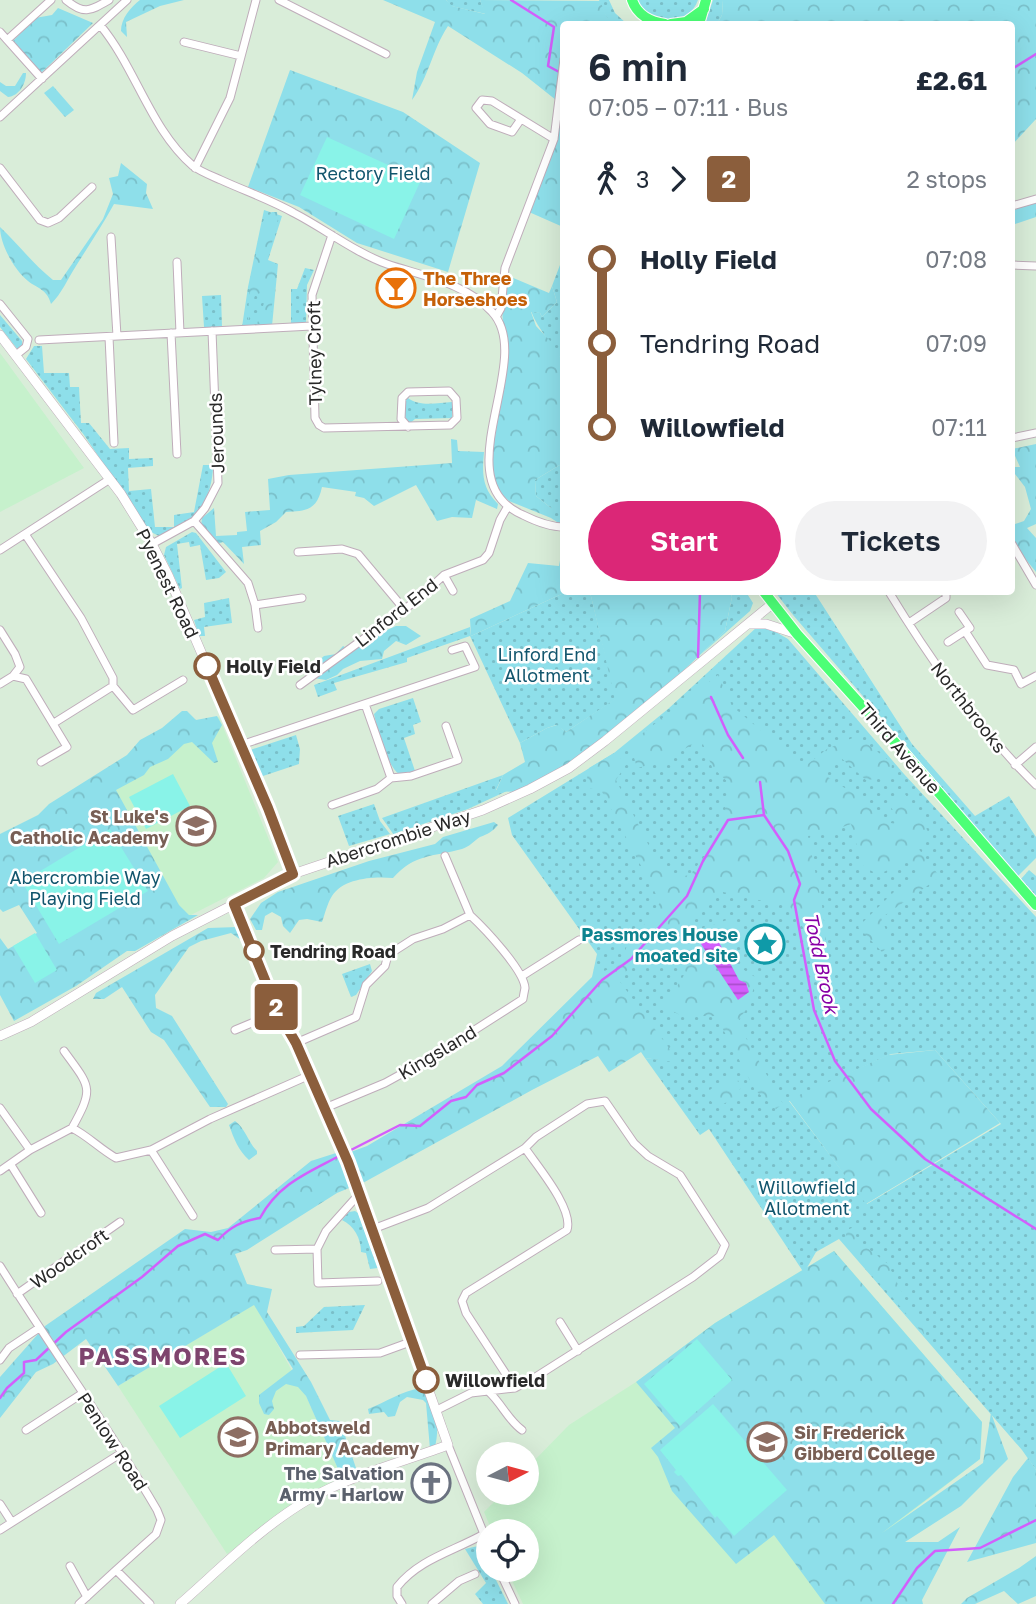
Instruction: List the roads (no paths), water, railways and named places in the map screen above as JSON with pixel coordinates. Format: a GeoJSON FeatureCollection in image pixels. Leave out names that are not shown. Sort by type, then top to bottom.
{"type":"FeatureCollection","features":[{"type":"Feature","properties":{"kind":"main road"},"geometry":{"type":"LineString","coordinates":[[623,0],[633,3],[650,21]]}},
{"type":"Feature","properties":{"kind":"main road"},"geometry":{"type":"LineString","coordinates":[[687,21],[705,5]]}},
{"type":"Feature","properties":{"kind":"main road","name":"Third Avenue"},"geometry":{"type":"LineString","coordinates":[[766,595],[797,634],[1036,905]]}},
{"type":"Feature","properties":{"kind":"street"},"geometry":{"type":"LineString","coordinates":[[7,40],[51,0]]}},
{"type":"Feature","properties":{"kind":"street"},"geometry":{"type":"LineString","coordinates":[[66,0],[85,11],[109,0]]}},
{"type":"Feature","properties":{"kind":"street"},"geometry":{"type":"LineString","coordinates":[[0,117],[127,0]]}},
{"type":"Feature","properties":{"kind":"street"},"geometry":{"type":"LineString","coordinates":[[195,168],[230,98],[256,0]]}},
{"type":"Feature","properties":{"kind":"street"},"geometry":{"type":"LineString","coordinates":[[279,0],[386,54]]}},
{"type":"Feature","properties":{"kind":"street"},"geometry":{"type":"LineString","coordinates":[[100,25],[115,42],[144,98],[175,147],[195,168],[293,212],[386,263],[462,291],[482,303],[496,317],[504,335],[502,373],[488,466],[493,487],[508,506],[532,519],[560,527]]}},
{"type":"Feature","properties":{"kind":"street"},"geometry":{"type":"LineString","coordinates":[[0,32],[42,79]]}},
{"type":"Feature","properties":{"kind":"street"},"geometry":{"type":"LineString","coordinates":[[184,42],[241,56]]}},
{"type":"Feature","properties":{"kind":"street"},"geometry":{"type":"LineString","coordinates":[[496,317],[500,308],[505,268],[554,139],[560,91]]}},
{"type":"Feature","properties":{"kind":"street"},"geometry":{"type":"LineString","coordinates":[[521,119],[512,132],[490,124],[477,108],[481,100],[492,101],[554,139]]}},
{"type":"Feature","properties":{"kind":"street"},"geometry":{"type":"LineString","coordinates":[[0,169],[40,220],[48,223],[59,218],[92,187]]}},
{"type":"Feature","properties":{"kind":"street"},"geometry":{"type":"LineString","coordinates":[[1015,205],[1036,199]]}},
{"type":"Feature","properties":{"kind":"street","name":"Tylney Croft"},"geometry":{"type":"LineString","coordinates":[[332,235],[313,288],[314,406],[319,425],[324,428],[408,427],[450,425],[457,418],[456,399],[449,391],[408,392],[402,398],[401,419],[408,427]]}},
{"type":"Feature","properties":{"kind":"street"},"geometry":{"type":"LineString","coordinates":[[111,237],[114,443]]}},
{"type":"Feature","properties":{"kind":"street"},"geometry":{"type":"LineString","coordinates":[[177,262],[177,454]]}},
{"type":"Feature","properties":{"kind":"street"},"geometry":{"type":"LineString","coordinates":[[1015,265],[1036,266]]}},
{"type":"Feature","properties":{"kind":"street"},"geometry":{"type":"LineString","coordinates":[[0,304],[28,339],[26,347],[16,355]]}},
{"type":"Feature","properties":{"kind":"street"},"geometry":{"type":"LineString","coordinates":[[39,340],[312,326]]}},
{"type":"Feature","properties":{"kind":"street","name":"Jerounds"},"geometry":{"type":"LineString","coordinates":[[152,544],[194,522],[218,483],[212,331]]}},
{"type":"Feature","properties":{"kind":"street","name":"Pyenest Road"},"geometry":{"type":"LineString","coordinates":[[0,335],[110,479],[152,544],[242,746],[293,874]]}},
{"type":"Feature","properties":{"kind":"street"},"geometry":{"type":"LineString","coordinates":[[1015,437],[1036,433]]}},
{"type":"Feature","properties":{"kind":"street"},"geometry":{"type":"LineString","coordinates":[[0,550],[110,479]]}},
{"type":"Feature","properties":{"kind":"street","name":"Linford End"},"geometry":{"type":"LineString","coordinates":[[300,685],[444,575],[478,563],[486,557],[508,506]]}},
{"type":"Feature","properties":{"kind":"street"},"geometry":{"type":"LineString","coordinates":[[194,522],[248,583],[256,605],[258,628]]}},
{"type":"Feature","properties":{"kind":"street"},"geometry":{"type":"LineString","coordinates":[[25,534],[81,618],[110,669],[114,678],[113,686],[133,710],[183,680]]}},
{"type":"Feature","properties":{"kind":"street"},"geometry":{"type":"LineString","coordinates":[[298,552],[342,549],[358,554],[404,608]]}},
{"type":"Feature","properties":{"kind":"street"},"geometry":{"type":"LineString","coordinates":[[1015,549],[1036,585]]}},
{"type":"Feature","properties":{"kind":"street"},"geometry":{"type":"LineString","coordinates":[[444,575],[453,591]]}},
{"type":"Feature","properties":{"kind":"street","name":"Northbrooks"},"geometry":{"type":"LineString","coordinates":[[891,595],[953,689],[1015,765],[1036,785]]}},
{"type":"Feature","properties":{"kind":"street"},"geometry":{"type":"LineString","coordinates":[[909,623],[946,598],[946,595]]}},
{"type":"Feature","properties":{"kind":"street"},"geometry":{"type":"LineString","coordinates":[[256,605],[302,598]]}},
{"type":"Feature","properties":{"kind":"street","name":"Abercrombie Way"},"geometry":{"type":"LineString","coordinates":[[0,1036],[31,1022],[172,936],[293,874],[483,810],[569,768],[772,604]]}},
{"type":"Feature","properties":{"kind":"street"},"geometry":{"type":"LineString","coordinates":[[960,612],[970,628],[965,631],[987,665],[1014,670],[1021,684],[1036,676]]}},
{"type":"Feature","properties":{"kind":"street"},"geometry":{"type":"LineString","coordinates":[[749,624],[766,624],[797,634]]}},
{"type":"Feature","properties":{"kind":"street"},"geometry":{"type":"LineString","coordinates":[[0,630],[20,667],[13,676],[0,684]]}},
{"type":"Feature","properties":{"kind":"street","name":"Northbrooks"},"geometry":{"type":"LineString","coordinates":[[948,642],[965,631]]}},
{"type":"Feature","properties":{"kind":"street"},"geometry":{"type":"LineString","coordinates":[[242,746],[475,667],[465,646],[452,650]]}},
{"type":"Feature","properties":{"kind":"street"},"geometry":{"type":"LineString","coordinates":[[13,676],[26,679],[67,747],[41,762]]}},
{"type":"Feature","properties":{"kind":"street"},"geometry":{"type":"LineString","coordinates":[[54,723],[113,686]]}},
{"type":"Feature","properties":{"kind":"street"},"geometry":{"type":"LineString","coordinates":[[365,704],[391,778]]}},
{"type":"Feature","properties":{"kind":"street"},"geometry":{"type":"LineString","coordinates":[[332,805],[377,789],[391,778],[411,776],[458,760],[446,726]]}},
{"type":"Feature","properties":{"kind":"street"},"geometry":{"type":"LineString","coordinates":[[1015,765],[1036,747]]}},
{"type":"Feature","properties":{"kind":"street"},"geometry":{"type":"LineString","coordinates":[[444,856],[470,915],[487,931],[522,976],[579,940]]}},
{"type":"Feature","properties":{"kind":"street"},"geometry":{"type":"LineString","coordinates":[[234,904],[278,1012],[296,1043],[360,1193],[448,1445],[478,1519]]}},
{"type":"Feature","properties":{"kind":"street"},"geometry":{"type":"LineString","coordinates":[[296,1043],[356,1017],[366,985],[385,966],[388,955],[413,939],[443,929],[470,915]]}},
{"type":"Feature","properties":{"kind":"street","name":"Kingsland"},"geometry":{"type":"LineString","coordinates":[[325,1108],[385,1083],[434,1056],[523,999],[526,988],[522,976]]}},
{"type":"Feature","properties":{"kind":"street"},"geometry":{"type":"LineString","coordinates":[[235,1030],[278,1012]]}},
{"type":"Feature","properties":{"kind":"street"},"geometry":{"type":"LineString","coordinates":[[0,1171],[30,1150],[72,1128],[86,1104],[89,1093],[85,1080],[64,1051]]}},
{"type":"Feature","properties":{"kind":"street"},"geometry":{"type":"LineString","coordinates":[[72,1128],[85,1134],[99,1148],[116,1158],[152,1150],[210,1119],[310,1075]]}},
{"type":"Feature","properties":{"kind":"street"},"geometry":{"type":"LineString","coordinates":[[373,1229],[428,1208],[525,1148],[587,1104],[605,1101],[634,1143],[648,1156],[680,1175],[725,1245],[720,1256],[693,1277],[534,1378],[515,1388],[471,1393],[437,1409]]}},
{"type":"Feature","properties":{"kind":"street"},"geometry":{"type":"LineString","coordinates":[[0,1108],[30,1150]]}},
{"type":"Feature","properties":{"kind":"street"},"geometry":{"type":"LineString","coordinates":[[515,1388],[466,1313],[463,1301],[466,1293],[567,1230],[569,1219],[564,1206],[525,1148]]}},
{"type":"Feature","properties":{"kind":"street"},"geometry":{"type":"LineString","coordinates":[[152,1150],[193,1216]]}},
{"type":"Feature","properties":{"kind":"street"},"geometry":{"type":"LineString","coordinates":[[11,1165],[41,1213]]}},
{"type":"Feature","properties":{"kind":"street"},"geometry":{"type":"LineString","coordinates":[[360,1193],[326,1231],[317,1249],[318,1283],[378,1281]]}},
{"type":"Feature","properties":{"kind":"street","name":"Woodcroft"},"geometry":{"type":"LineString","coordinates":[[18,1294],[120,1222]]}},
{"type":"Feature","properties":{"kind":"street"},"geometry":{"type":"LineString","coordinates":[[275,1250],[317,1249]]}},
{"type":"Feature","properties":{"kind":"street","name":"Penlow Road"},"geometry":{"type":"LineString","coordinates":[[0,1266],[38,1328],[123,1452],[161,1520],[156,1534],[79,1604]]}},
{"type":"Feature","properties":{"kind":"street"},"geometry":{"type":"LineString","coordinates":[[560,1322],[578,1351]]}},
{"type":"Feature","properties":{"kind":"street"},"geometry":{"type":"LineString","coordinates":[[0,1360],[9,1348],[38,1328]]}},
{"type":"Feature","properties":{"kind":"street"},"geometry":{"type":"LineString","coordinates":[[300,1355],[380,1353],[413,1342]]}},
{"type":"Feature","properties":{"kind":"street"},"geometry":{"type":"LineString","coordinates":[[489,1392],[512,1423],[522,1430]]}},
{"type":"Feature","properties":{"kind":"street"},"geometry":{"type":"LineString","coordinates":[[26,1430],[83,1393]]}},
{"type":"Feature","properties":{"kind":"street"},"geometry":{"type":"LineString","coordinates":[[180,1604],[271,1525],[310,1499],[360,1477],[448,1445]]}},
{"type":"Feature","properties":{"kind":"street"},"geometry":{"type":"LineString","coordinates":[[0,1530],[123,1452]]}},
{"type":"Feature","properties":{"kind":"street"},"geometry":{"type":"LineString","coordinates":[[0,1504],[11,1521]]}},
{"type":"Feature","properties":{"kind":"street"},"geometry":{"type":"LineString","coordinates":[[402,1604],[397,1596],[397,1587],[405,1577],[442,1553],[476,1538]]}},
{"type":"Feature","properties":{"kind":"street"},"geometry":{"type":"LineString","coordinates":[[70,1566],[87,1597]]}},
{"type":"Feature","properties":{"kind":"street"},"geometry":{"type":"LineString","coordinates":[[116,1570],[150,1604]]}},
{"type":"Feature","properties":{"kind":"street"},"geometry":{"type":"LineString","coordinates":[[432,1604],[459,1581],[475,1574]]}},
{"type":"Feature","properties":{"kind":"street"},"geometry":{"type":"LineString","coordinates":[[505,1582],[515,1604]]}},
{"type":"Feature","properties":{"kind":"waterway"},"geometry":{"type":"LineString","coordinates":[[511,0],[554,27],[548,66],[560,72]]}},
{"type":"Feature","properties":{"kind":"waterway"},"geometry":{"type":"LineString","coordinates":[[1015,67],[1036,54]]}},
{"type":"Feature","properties":{"kind":"waterway"},"geometry":{"type":"LineString","coordinates":[[698,657],[700,595]]}},
{"type":"Feature","properties":{"kind":"waterway","name":"Todd Brook"},"geometry":{"type":"LineString","coordinates":[[711,697],[728,735],[743,758]]}},
{"type":"Feature","properties":{"kind":"waterway","name":"Todd Brook"},"geometry":{"type":"LineString","coordinates":[[760,782],[764,815],[788,851],[800,884],[794,900],[814,1010],[835,1061],[871,1109],[925,1159],[1036,1229]]}},
{"type":"Feature","properties":{"kind":"waterway"},"geometry":{"type":"LineString","coordinates":[[347,1152],[400,1125],[420,1126],[451,1101],[466,1097],[477,1085],[504,1073],[552,1036],[602,980],[631,959],[687,896],[703,861],[728,820],[764,815]]}},
{"type":"Feature","properties":{"kind":"waterway"},"geometry":{"type":"LineString","coordinates":[[0,1398],[24,1373],[24,1362],[36,1360],[66,1332],[142,1277],[178,1246],[205,1234],[218,1240],[237,1225],[260,1218],[285,1187],[341,1155]]}},
{"type":"Feature","properties":{"kind":"waterway"},"geometry":{"type":"LineString","coordinates":[[893,1604],[917,1568],[935,1551],[980,1548],[1036,1520]]}},
{"type":"Feature","properties":{"kind":"place","name":"The Three Horseshoes"},"geometry":{"type":"Point","coordinates":[396,288]}},
{"type":"Feature","properties":{"kind":"place","name":"Holly Field"},"geometry":{"type":"Point","coordinates":[207,666]}},
{"type":"Feature","properties":{"kind":"place","name":"St Luke's Catholic Academy"},"geometry":{"type":"Point","coordinates":[196,826]}},
{"type":"Feature","properties":{"kind":"place","name":"Passmores House moated site"},"geometry":{"type":"Point","coordinates":[765,944]}},
{"type":"Feature","properties":{"kind":"place","name":"Tendring Road"},"geometry":{"type":"Point","coordinates":[254,951]}},
{"type":"Feature","properties":{"kind":"place","name":"Willowfield"},"geometry":{"type":"Point","coordinates":[426,1380]}},
{"type":"Feature","properties":{"kind":"place","name":"Abbotsweld Primary Academy"},"geometry":{"type":"Point","coordinates":[238,1437]}},
{"type":"Feature","properties":{"kind":"place","name":"Sir Frederick Gibberd College"},"geometry":{"type":"Point","coordinates":[767,1442]}},
{"type":"Feature","properties":{"kind":"place","name":"The Salvation Army - Harlow"},"geometry":{"type":"Point","coordinates":[431,1483]}},
{"type":"Feature","properties":{"kind":"district","name":"PASSMORES"},"geometry":{"type":"Point","coordinates":[163,1355]}},
{"type":"Feature","properties":{"kind":"park label","name":"Rectory Field"},"geometry":{"type":"Point","coordinates":[373,173]}},
{"type":"Feature","properties":{"kind":"park label","name":"Linford End Allotment"},"geometry":{"type":"Point","coordinates":[547,664]}},
{"type":"Feature","properties":{"kind":"park label","name":"Abercrombie Way Playing Field"},"geometry":{"type":"Point","coordinates":[85,887]}},
{"type":"Feature","properties":{"kind":"park label","name":"Willowfield Allotment"},"geometry":{"type":"Point","coordinates":[807,1197]}}]}
